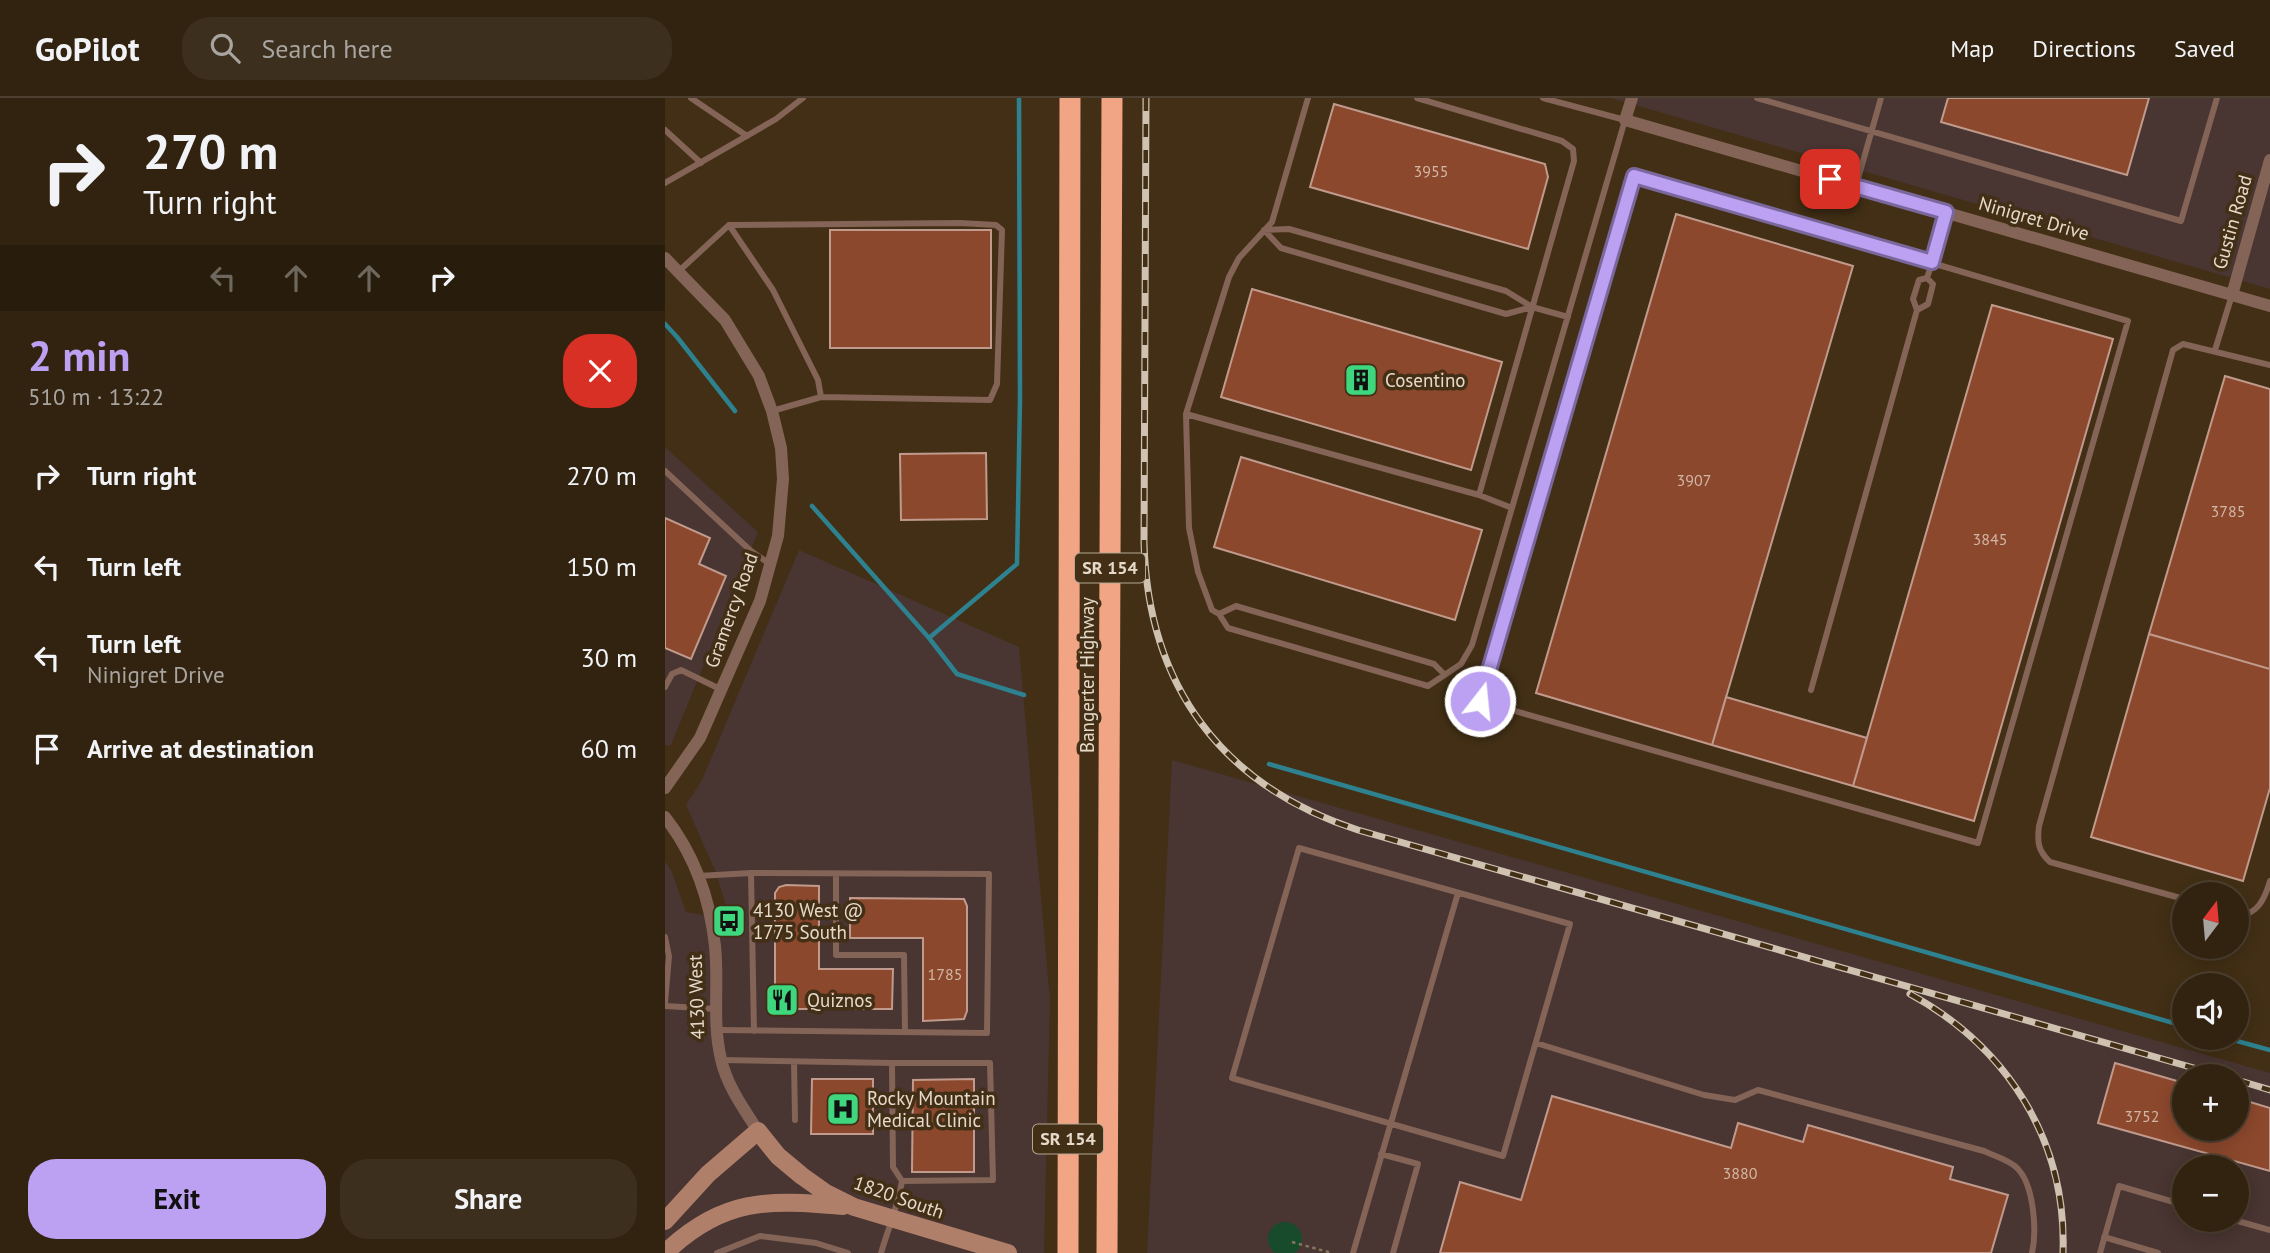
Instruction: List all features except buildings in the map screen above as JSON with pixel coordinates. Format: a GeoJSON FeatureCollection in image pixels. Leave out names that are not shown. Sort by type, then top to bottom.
{"type":"FeatureCollection","features":[{"type":"Feature","properties":{"kind":"highway","name":"Bangerter Highway"},"geometry":{"type":"LineString","coordinates":[[1068,1253],[1070,98]]}},
{"type":"Feature","properties":{"kind":"highway","name":"Bangerter Highway"},"geometry":{"type":"LineString","coordinates":[[1107,1253],[1112,98]]}},
{"type":"Feature","properties":{"kind":"street"},"geometry":{"type":"LineString","coordinates":[[1625,120],[1632,98]]}},
{"type":"Feature","properties":{"kind":"street","name":"Ninigret Drive"},"geometry":{"type":"LineString","coordinates":[[1625,120],[2270,306]]}},
{"type":"Feature","properties":{"kind":"street","name":"Gustin Road"},"geometry":{"type":"LineString","coordinates":[[2232,295],[2270,160]]}},
{"type":"Feature","properties":{"kind":"street","name":"Gramercy Road"},"geometry":{"type":"LineString","coordinates":[[665,258],[725,320],[758,376],[772,411],[781,448],[783,479],[778,536],[760,601],[700,738],[665,788]]}},
{"type":"Feature","properties":{"kind":"street","name":"4130 West"},"geometry":{"type":"LineString","coordinates":[[665,817],[687,850],[707,898],[715,947],[716,1030],[721,1060],[735,1096],[758,1131]]}},
{"type":"Feature","properties":{"kind":"street"},"geometry":{"type":"LineString","coordinates":[[665,1221],[708,1174],[758,1131]]}},
{"type":"Feature","properties":{"kind":"street","name":"1820 South"},"geometry":{"type":"LineString","coordinates":[[758,1131],[778,1156],[826,1193],[854,1206],[1008,1253]]}},
{"type":"Feature","properties":{"kind":"street"},"geometry":{"type":"LineString","coordinates":[[665,1253],[683,1236],[704,1222],[751,1204],[784,1201],[854,1206]]}},
{"type":"Feature","properties":{"kind":"lane"},"geometry":{"type":"LineString","coordinates":[[691,98],[747,136]]}},
{"type":"Feature","properties":{"kind":"lane"},"geometry":{"type":"LineString","coordinates":[[665,182],[776,119],[803,98]]}},
{"type":"Feature","properties":{"kind":"lane"},"geometry":{"type":"LineString","coordinates":[[1307,98],[1272,222],[1239,258],[1229,277],[1186,414],[1189,528],[1202,585],[1212,610],[1219,614],[1228,628],[1428,686],[1461,664],[1472,645],[1625,120],[1543,98]]}},
{"type":"Feature","properties":{"kind":"lane"},"geometry":{"type":"LineString","coordinates":[[1417,98],[1562,141],[1573,149],[1574,161],[1479,495]]}},
{"type":"Feature","properties":{"kind":"lane"},"geometry":{"type":"LineString","coordinates":[[1447,107],[1450,98]]}},
{"type":"Feature","properties":{"kind":"lane"},"geometry":{"type":"LineString","coordinates":[[1575,108],[1578,98]]}},
{"type":"Feature","properties":{"kind":"lane"},"geometry":{"type":"LineString","coordinates":[[1756,98],[2181,221],[2217,98]]}},
{"type":"Feature","properties":{"kind":"lane"},"geometry":{"type":"LineString","coordinates":[[1856,186],[1881,98]]}},
{"type":"Feature","properties":{"kind":"lane"},"geometry":{"type":"LineString","coordinates":[[665,130],[701,163]]}},
{"type":"Feature","properties":{"kind":"lane"},"geometry":{"type":"LineString","coordinates":[[1634,176],[1932,262],[2128,321],[1978,843],[1480,701],[1634,176]]}},
{"type":"Feature","properties":{"kind":"lane"},"geometry":{"type":"LineString","coordinates":[[1927,278],[1946,212]]}},
{"type":"Feature","properties":{"kind":"lane"},"geometry":{"type":"LineString","coordinates":[[679,271],[729,225],[960,223],[996,225],[1002,230],[997,383],[990,400],[821,397],[772,411]]}},
{"type":"Feature","properties":{"kind":"lane"},"geometry":{"type":"LineString","coordinates":[[729,225],[773,290],[818,380],[821,397]]}},
{"type":"Feature","properties":{"kind":"lane"},"geometry":{"type":"LineString","coordinates":[[1264,230],[1289,229],[1506,291],[1532,307],[1568,317]]}},
{"type":"Feature","properties":{"kind":"lane"},"geometry":{"type":"LineString","coordinates":[[1264,230],[1281,248],[1506,314],[1532,307]]}},
{"type":"Feature","properties":{"kind":"lane"},"geometry":{"type":"LineString","coordinates":[[1811,690],[1917,310],[1913,299],[1919,280],[1927,278]]}},
{"type":"Feature","properties":{"kind":"lane"},"geometry":{"type":"LineString","coordinates":[[1917,310],[1928,304],[1933,284],[1927,278]]}},
{"type":"Feature","properties":{"kind":"lane"},"geometry":{"type":"LineString","coordinates":[[2215,350],[2232,295]]}},
{"type":"Feature","properties":{"kind":"lane"},"geometry":{"type":"LineString","coordinates":[[2172,897],[2050,862],[2042,855],[2038,838],[2042,813],[2173,350],[2183,344],[2270,365]]}},
{"type":"Feature","properties":{"kind":"lane"},"geometry":{"type":"LineString","coordinates":[[1186,414],[1479,495],[1512,508]]}},
{"type":"Feature","properties":{"kind":"lane"},"geometry":{"type":"LineString","coordinates":[[665,471],[751,551],[770,564]]}},
{"type":"Feature","properties":{"kind":"lane"},"geometry":{"type":"LineString","coordinates":[[1219,614],[1236,606],[1434,664],[1444,674]]}},
{"type":"Feature","properties":{"kind":"lane"},"geometry":{"type":"LineString","coordinates":[[665,687],[672,674],[681,670],[722,690]]}},
{"type":"Feature","properties":{"kind":"lane"},"geometry":{"type":"LineString","coordinates":[[1299,848],[1458,893],[1570,924],[1503,1156],[1232,1078],[1299,848]]}},
{"type":"Feature","properties":{"kind":"lane"},"geometry":{"type":"LineString","coordinates":[[698,876],[751,873],[989,874],[988,1033],[716,1030]]}},
{"type":"Feature","properties":{"kind":"lane"},"geometry":{"type":"LineString","coordinates":[[751,873],[754,1031]]}},
{"type":"Feature","properties":{"kind":"lane"},"geometry":{"type":"LineString","coordinates":[[836,874],[837,956],[904,955],[905,1031]]}},
{"type":"Feature","properties":{"kind":"lane"},"geometry":{"type":"LineString","coordinates":[[2249,914],[2259,906],[2270,881]]}},
{"type":"Feature","properties":{"kind":"lane"},"geometry":{"type":"LineString","coordinates":[[1353,1253],[1458,893]]}},
{"type":"Feature","properties":{"kind":"lane"},"geometry":{"type":"LineString","coordinates":[[665,937],[669,956],[665,1005],[716,1009]]}},
{"type":"Feature","properties":{"kind":"lane"},"geometry":{"type":"LineString","coordinates":[[1536,1043],[1704,1095],[1735,1101],[1758,1090],[1984,1151],[2017,1167],[2029,1187],[2035,1240],[2032,1253]]}},
{"type":"Feature","properties":{"kind":"lane"},"geometry":{"type":"LineString","coordinates":[[721,1060],[991,1063],[993,1180],[902,1181]]}},
{"type":"Feature","properties":{"kind":"lane"},"geometry":{"type":"LineString","coordinates":[[795,1062],[795,1120]]}},
{"type":"Feature","properties":{"kind":"lane"},"geometry":{"type":"LineString","coordinates":[[881,1253],[899,1200],[902,1181],[893,1167],[892,1063]]}},
{"type":"Feature","properties":{"kind":"lane"},"geometry":{"type":"LineString","coordinates":[[1381,1154],[1417,1164],[1393,1253]]}},
{"type":"Feature","properties":{"kind":"lane"},"geometry":{"type":"LineString","coordinates":[[2100,1253],[2119,1186],[2172,1201]]}},
{"type":"Feature","properties":{"kind":"lane"},"geometry":{"type":"LineString","coordinates":[[2249,1224],[2270,1230]]}},
{"type":"Feature","properties":{"kind":"lane"},"geometry":{"type":"LineString","coordinates":[[717,1253],[760,1236],[816,1243],[848,1253]]}},
{"type":"Feature","properties":{"kind":"lane"},"geometry":{"type":"LineString","coordinates":[[2104,1237],[2158,1253]]}},
{"type":"Feature","properties":{"kind":"path"},"geometry":{"type":"LineString","coordinates":[[1292,1242],[1332,1253]]}},
{"type":"Feature","properties":{"kind":"shaded area"},"geometry":{"type":"Polygon","coordinates":[[[1611,98],[2270,98],[2270,289],[1611,98]]]}},
{"type":"Feature","properties":{"kind":"shaded area"},"geometry":{"type":"Polygon","coordinates":[[[665,447],[758,532],[671,745],[665,745],[665,447]]]}},
{"type":"Feature","properties":{"kind":"shaded area"},"geometry":{"type":"Polygon","coordinates":[[[799,550],[1019,647],[1050,1000],[1044,1253],[665,1253],[665,861],[672,872],[686,912],[730,919],[716,873],[686,805],[702,780],[799,550]]]}},
{"type":"Feature","properties":{"kind":"shaded area"},"geometry":{"type":"Polygon","coordinates":[[[1172,760],[2172,1045],[2172,1050],[2189,1050],[2238,1064],[2172,1064],[2172,1141],[2249,1141],[2249,1067],[2270,1073],[2270,1253],[1147,1253],[1172,760]]]}},
{"type":"Feature","properties":{"kind":"green space"},"geometry":{"type":"Polygon","coordinates":[[[1279,1223],[1291,1223],[1301,1233],[1301,1245],[1292,1254],[1278,1254],[1269,1245],[1269,1233],[1279,1223]]]}},
{"type":"Feature","properties":{"kind":"waterway"},"geometry":{"type":"LineString","coordinates":[[929,638],[1017,564],[1020,400],[1019,98]]}},
{"type":"Feature","properties":{"kind":"waterway"},"geometry":{"type":"LineString","coordinates":[[665,324],[735,411]]}},
{"type":"Feature","properties":{"kind":"waterway"},"geometry":{"type":"LineString","coordinates":[[812,506],[929,638],[957,674],[1024,695]]}},
{"type":"Feature","properties":{"kind":"waterway"},"geometry":{"type":"LineString","coordinates":[[1269,764],[2172,1023]]}},
{"type":"Feature","properties":{"kind":"waterway"},"geometry":{"type":"LineString","coordinates":[[2249,1044],[2270,1050]]}},
{"type":"Feature","properties":{"kind":"railway"},"geometry":{"type":"LineString","coordinates":[[1146,98],[1144,543],[1149,595],[1160,642],[1178,685],[1201,724],[1232,758],[1268,787],[1310,811],[1358,830],[2180,1064]]}},
{"type":"Feature","properties":{"kind":"railway"},"geometry":{"type":"LineString","coordinates":[[1910,994],[1945,1016],[1975,1041],[2002,1069],[2024,1101],[2042,1135],[2054,1172],[2062,1212],[2063,1253]]}},
{"type":"Feature","properties":{"kind":"railway"},"geometry":{"type":"LineString","coordinates":[[2249,1084],[2270,1090]]}},
{"type":"Feature","properties":{"kind":"place","name":"Cosentino"},"geometry":{"type":"Point","coordinates":[1361,380]}},
{"type":"Feature","properties":{"kind":"place","name":"4130 West @ 1775 South"},"geometry":{"type":"Point","coordinates":[729,921]}},
{"type":"Feature","properties":{"kind":"place","name":"Quiznos"},"geometry":{"type":"Point","coordinates":[782,1000]}},
{"type":"Feature","properties":{"kind":"place","name":"Rocky Mountain Medical Clinic"},"geometry":{"type":"Point","coordinates":[843,1109]}},
{"type":"Feature","properties":{"kind":"route"},"geometry":{"type":"LineString","coordinates":[[1480,701],[1634,176],[1932,262],[1946,212],[1830,179]]}}]}
